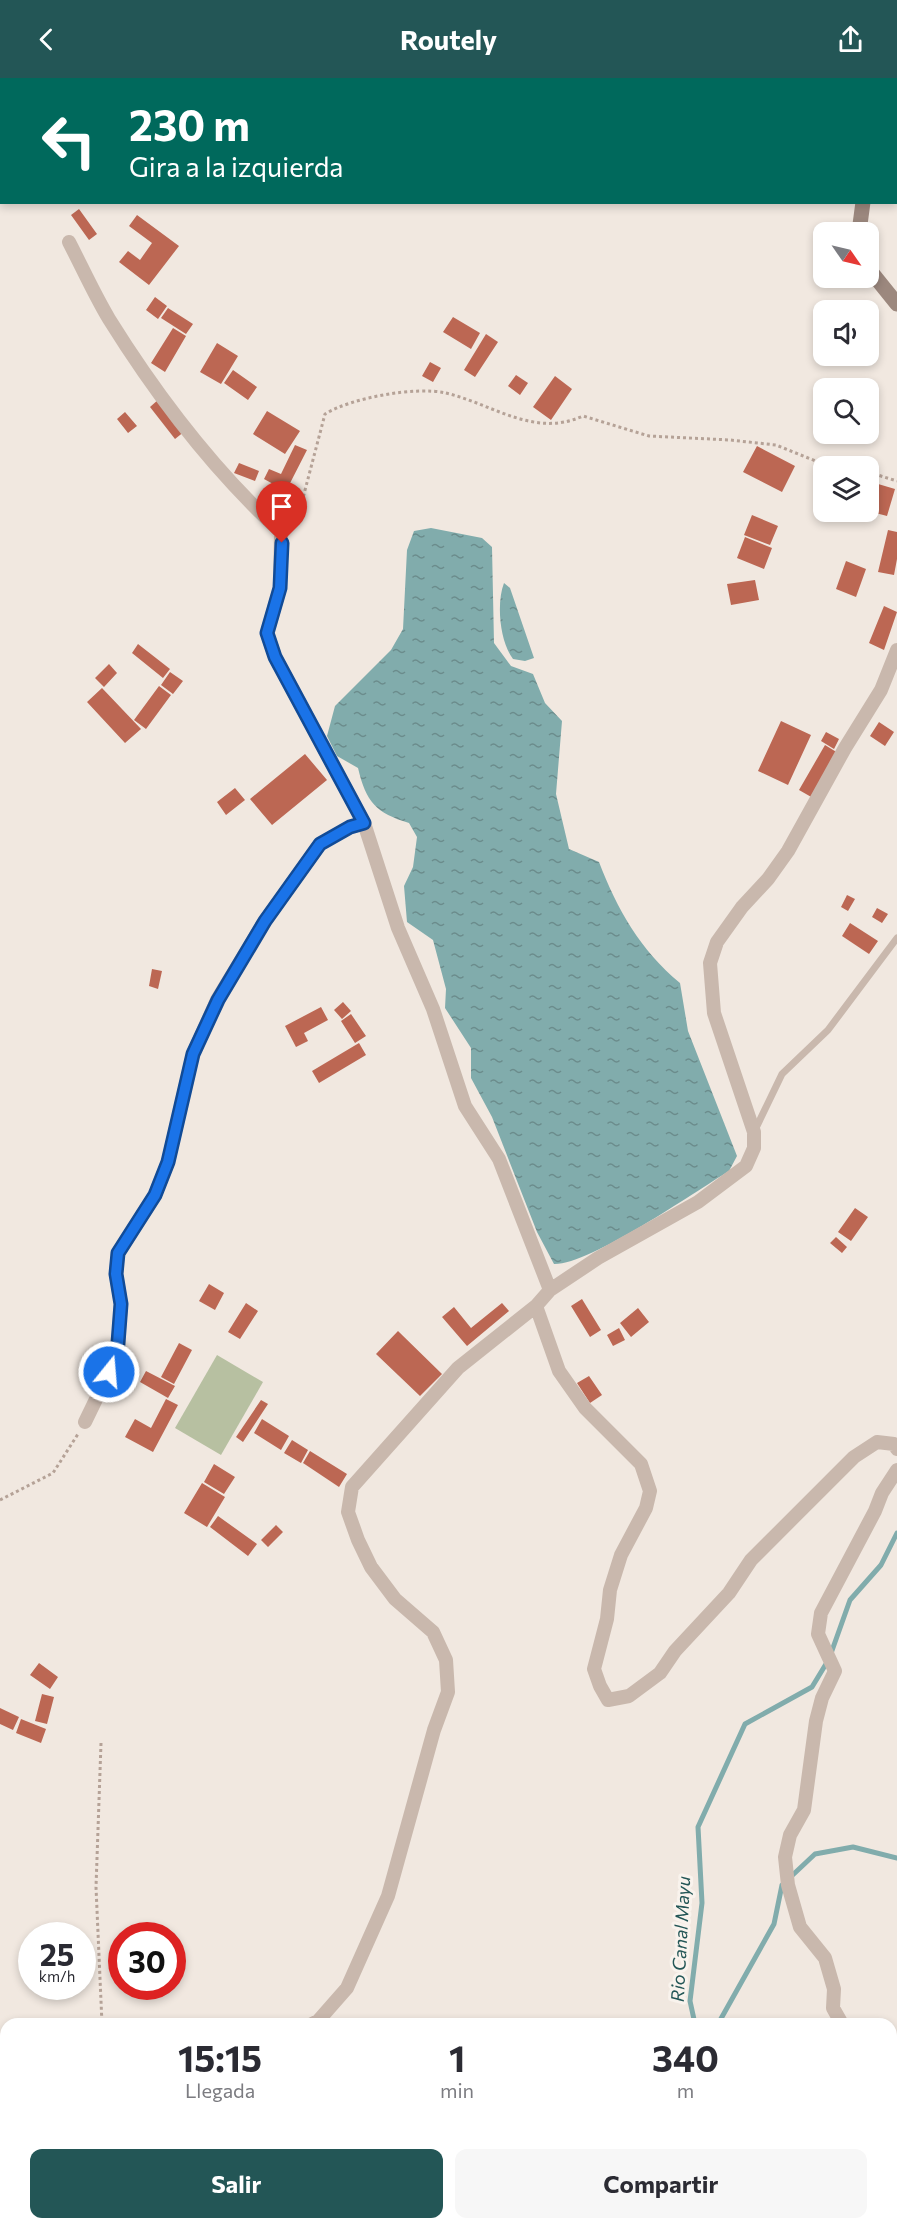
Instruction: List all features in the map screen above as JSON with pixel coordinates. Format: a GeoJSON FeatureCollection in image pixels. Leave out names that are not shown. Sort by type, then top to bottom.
{"type":"FeatureCollection","features":[{"type":"Feature","properties":{"kind":"street"},"geometry":{"type":"LineString","coordinates":[[860,222],[862,204]]}},
{"type":"Feature","properties":{"kind":"street"},"geometry":{"type":"LineString","coordinates":[[69,242],[108,318],[166,402],[228,481],[280,532],[280,588],[267,633],[275,657],[364,823],[398,927],[433,1010],[465,1106],[498,1159],[550,1290]]}},
{"type":"Feature","properties":{"kind":"street"},"geometry":{"type":"LineString","coordinates":[[879,283],[897,304]]}},
{"type":"Feature","properties":{"kind":"street"},"geometry":{"type":"LineString","coordinates":[[321,2018],[347,1988],[388,1896],[400,1847],[448,1692],[446,1660],[433,1632],[395,1599],[370,1567],[348,1512],[352,1487],[458,1368],[536,1306],[550,1290],[598,1258],[698,1202],[746,1166],[754,1148],[754,1132],[714,1013],[710,963],[717,942],[735,916],[768,879],[788,851],[845,748],[881,690],[897,651]]}},
{"type":"Feature","properties":{"kind":"street"},"geometry":{"type":"LineString","coordinates":[[85,1422],[117,1356],[121,1304],[116,1274],[118,1253],[155,1195],[168,1162],[193,1054],[218,1000],[265,921],[320,844],[350,827],[364,823]]}},
{"type":"Feature","properties":{"kind":"street"},"geometry":{"type":"LineString","coordinates":[[536,1306],[559,1371],[585,1408],[641,1464],[650,1491],[646,1508],[621,1555],[594,1669],[608,1700],[629,1696],[660,1673],[675,1651],[729,1593],[750,1560],[854,1457],[877,1442],[894,1444],[897,1449]]}},
{"type":"Feature","properties":{"kind":"street"},"geometry":{"type":"LineString","coordinates":[[839,2018],[833,2008],[834,1989],[825,1958],[800,1927],[788,1885],[785,1857],[790,1836],[804,1810],[816,1721],[822,1698],[835,1671],[818,1634],[821,1613],[875,1511],[882,1493],[897,1470]]}},
{"type":"Feature","properties":{"kind":"lane"},"geometry":{"type":"LineString","coordinates":[[754,1132],[782,1074],[828,1030],[897,938]]}},
{"type":"Feature","properties":{"kind":"path"},"geometry":{"type":"LineString","coordinates":[[280,532],[292,524],[299,513],[324,414],[336,407],[400,392],[444,392],[541,425],[565,424],[583,416],[649,436],[776,445],[813,460]]}},
{"type":"Feature","properties":{"kind":"path"},"geometry":{"type":"LineString","coordinates":[[879,475],[897,481]]}},
{"type":"Feature","properties":{"kind":"path"},"geometry":{"type":"LineString","coordinates":[[0,1500],[53,1473],[85,1422]]}},
{"type":"Feature","properties":{"kind":"path"},"geometry":{"type":"LineString","coordinates":[[101,1743],[96,1887],[102,2018]]}},
{"type":"Feature","properties":{"kind":"green space"},"geometry":{"type":"Polygon","coordinates":[[[217,1355],[263,1382],[221,1455],[175,1428],[217,1355]]]}},
{"type":"Feature","properties":{"kind":"water"},"geometry":{"type":"Polygon","coordinates":[[[431,528],[482,538],[492,547],[494,643],[511,666],[533,674],[545,703],[562,721],[556,794],[569,849],[599,862],[631,928],[653,957],[680,983],[688,1031],[737,1156],[729,1171],[642,1226],[591,1253],[554,1264],[537,1232],[492,1117],[471,1078],[471,1048],[445,1008],[446,989],[433,940],[407,922],[404,886],[413,867],[417,837],[409,823],[388,815],[374,804],[365,790],[358,768],[337,756],[327,736],[335,706],[391,650],[403,629],[407,550],[414,531],[431,528]]]}},
{"type":"Feature","properties":{"kind":"water"},"geometry":{"type":"Polygon","coordinates":[[[504,583],[510,588],[534,658],[525,661],[513,659],[502,633],[500,601],[504,583]]]}},
{"type":"Feature","properties":{"kind":"building"},"geometry":{"type":"Polygon","coordinates":[[[79,209],[97,234],[89,240],[71,215],[79,209]]]}},
{"type":"Feature","properties":{"kind":"building"},"geometry":{"type":"Polygon","coordinates":[[[137,215],[179,246],[149,285],[119,262],[128,251],[140,260],[152,243],[129,226],[137,215]]]}},
{"type":"Feature","properties":{"kind":"building"},"geometry":{"type":"Polygon","coordinates":[[[155,297],[167,306],[158,319],[146,310],[155,297]]]}},
{"type":"Feature","properties":{"kind":"building"},"geometry":{"type":"Polygon","coordinates":[[[168,308],[193,324],[186,334],[161,318],[168,308]]]}},
{"type":"Feature","properties":{"kind":"building"},"geometry":{"type":"Polygon","coordinates":[[[453,317],[480,333],[471,349],[443,332],[453,317]]]}},
{"type":"Feature","properties":{"kind":"building"},"geometry":{"type":"Polygon","coordinates":[[[173,328],[186,336],[165,372],[151,363],[173,328]]]}},
{"type":"Feature","properties":{"kind":"building"},"geometry":{"type":"Polygon","coordinates":[[[486,334],[498,342],[475,377],[464,370],[486,334]]]}},
{"type":"Feature","properties":{"kind":"building"},"geometry":{"type":"Polygon","coordinates":[[[217,343],[238,356],[221,384],[200,372],[217,343]]]}},
{"type":"Feature","properties":{"kind":"building"},"geometry":{"type":"Polygon","coordinates":[[[430,362],[441,368],[433,382],[422,376],[430,362]]]}},
{"type":"Feature","properties":{"kind":"building"},"geometry":{"type":"Polygon","coordinates":[[[233,370],[257,387],[248,400],[224,383],[233,370]]]}},
{"type":"Feature","properties":{"kind":"building"},"geometry":{"type":"Polygon","coordinates":[[[516,375],[528,383],[520,395],[508,386],[516,375]]]}},
{"type":"Feature","properties":{"kind":"building"},"geometry":{"type":"Polygon","coordinates":[[[555,376],[572,389],[551,420],[533,407],[555,376]]]}},
{"type":"Feature","properties":{"kind":"building"},"geometry":{"type":"Polygon","coordinates":[[[159,399],[185,431],[175,439],[150,407],[159,399]]]}},
{"type":"Feature","properties":{"kind":"building"},"geometry":{"type":"Polygon","coordinates":[[[267,411],[300,431],[285,454],[253,434],[267,411]]]}},
{"type":"Feature","properties":{"kind":"building"},"geometry":{"type":"Polygon","coordinates":[[[125,412],[137,426],[128,433],[117,419],[125,412]]]}},
{"type":"Feature","properties":{"kind":"building"},"geometry":{"type":"Polygon","coordinates":[[[295,445],[307,450],[286,491],[264,479],[269,469],[281,474],[295,445]]]}},
{"type":"Feature","properties":{"kind":"building"},"geometry":{"type":"Polygon","coordinates":[[[757,446],[795,466],[782,492],[743,472],[757,446]]]}},
{"type":"Feature","properties":{"kind":"building"},"geometry":{"type":"Polygon","coordinates":[[[239,463],[259,471],[255,481],[234,473],[239,463]]]}},
{"type":"Feature","properties":{"kind":"building"},"geometry":{"type":"Polygon","coordinates":[[[879,484],[895,489],[887,516],[879,514],[879,484]]]}},
{"type":"Feature","properties":{"kind":"building"},"geometry":{"type":"Polygon","coordinates":[[[752,515],[778,526],[770,545],[744,535],[752,515]]]}},
{"type":"Feature","properties":{"kind":"building"},"geometry":{"type":"Polygon","coordinates":[[[888,530],[897,532],[897,559],[894,575],[878,572],[888,530]]]}},
{"type":"Feature","properties":{"kind":"building"},"geometry":{"type":"Polygon","coordinates":[[[745,537],[772,548],[764,569],[737,558],[745,537]]]}},
{"type":"Feature","properties":{"kind":"building"},"geometry":{"type":"Polygon","coordinates":[[[846,561],[866,569],[856,597],[836,589],[846,561]]]}},
{"type":"Feature","properties":{"kind":"building"},"geometry":{"type":"Polygon","coordinates":[[[755,580],[759,600],[731,605],[727,584],[755,580]]]}},
{"type":"Feature","properties":{"kind":"building"},"geometry":{"type":"Polygon","coordinates":[[[884,606],[897,612],[884,650],[869,643],[884,606]]]}},
{"type":"Feature","properties":{"kind":"building"},"geometry":{"type":"Polygon","coordinates":[[[138,644],[170,669],[163,678],[132,653],[138,644]]]}},
{"type":"Feature","properties":{"kind":"building"},"geometry":{"type":"Polygon","coordinates":[[[109,664],[117,673],[104,687],[95,678],[109,664]]]}},
{"type":"Feature","properties":{"kind":"building"},"geometry":{"type":"Polygon","coordinates":[[[170,672],[183,681],[173,694],[161,685],[170,672]]]}},
{"type":"Feature","properties":{"kind":"building"},"geometry":{"type":"Polygon","coordinates":[[[159,686],[171,695],[146,729],[134,720],[159,686]]]}},
{"type":"Feature","properties":{"kind":"building"},"geometry":{"type":"Polygon","coordinates":[[[102,688],[141,729],[125,743],[87,702],[102,688]]]}},
{"type":"Feature","properties":{"kind":"building"},"geometry":{"type":"Polygon","coordinates":[[[781,721],[811,735],[788,785],[758,771],[781,721]]]}},
{"type":"Feature","properties":{"kind":"building"},"geometry":{"type":"Polygon","coordinates":[[[879,722],[894,732],[885,746],[870,736],[879,722]]]}},
{"type":"Feature","properties":{"kind":"building"},"geometry":{"type":"Polygon","coordinates":[[[826,732],[839,739],[834,749],[821,741],[826,732]]]}},
{"type":"Feature","properties":{"kind":"building"},"geometry":{"type":"Polygon","coordinates":[[[825,745],[838,753],[813,798],[799,790],[825,745]]]}},
{"type":"Feature","properties":{"kind":"building"},"geometry":{"type":"Polygon","coordinates":[[[305,754],[327,780],[272,825],[250,799],[305,754]]]}},
{"type":"Feature","properties":{"kind":"building"},"geometry":{"type":"Polygon","coordinates":[[[235,788],[245,800],[226,815],[217,802],[235,788]]]}},
{"type":"Feature","properties":{"kind":"building"},"geometry":{"type":"Polygon","coordinates":[[[847,895],[855,899],[848,911],[841,907],[847,895]]]}},
{"type":"Feature","properties":{"kind":"building"},"geometry":{"type":"Polygon","coordinates":[[[877,908],[888,914],[882,923],[872,917],[877,908]]]}},
{"type":"Feature","properties":{"kind":"building"},"geometry":{"type":"Polygon","coordinates":[[[850,923],[878,941],[869,954],[842,936],[850,923]]]}},
{"type":"Feature","properties":{"kind":"building"},"geometry":{"type":"Polygon","coordinates":[[[152,969],[162,971],[158,989],[149,986],[152,969]]]}},
{"type":"Feature","properties":{"kind":"building"},"geometry":{"type":"Polygon","coordinates":[[[343,1002],[351,1011],[342,1019],[334,1010],[343,1002]]]}},
{"type":"Feature","properties":{"kind":"building"},"geometry":{"type":"Polygon","coordinates":[[[321,1007],[328,1020],[304,1033],[308,1041],[296,1047],[285,1026],[321,1007]]]}},
{"type":"Feature","properties":{"kind":"building"},"geometry":{"type":"Polygon","coordinates":[[[351,1014],[366,1036],[355,1043],[341,1021],[351,1014]]]}},
{"type":"Feature","properties":{"kind":"building"},"geometry":{"type":"Polygon","coordinates":[[[359,1043],[366,1055],[319,1083],[312,1071],[359,1043]]]}},
{"type":"Feature","properties":{"kind":"building"},"geometry":{"type":"Polygon","coordinates":[[[855,1208],[868,1217],[851,1241],[838,1232],[855,1208]]]}},
{"type":"Feature","properties":{"kind":"building"},"geometry":{"type":"Polygon","coordinates":[[[836,1237],[847,1247],[842,1253],[830,1243],[836,1237]]]}},
{"type":"Feature","properties":{"kind":"building"},"geometry":{"type":"Polygon","coordinates":[[[209,1284],[224,1293],[215,1310],[199,1301],[209,1284]]]}},
{"type":"Feature","properties":{"kind":"building"},"geometry":{"type":"Polygon","coordinates":[[[582,1299],[601,1330],[590,1337],[571,1306],[582,1299]]]}},
{"type":"Feature","properties":{"kind":"building"},"geometry":{"type":"Polygon","coordinates":[[[246,1303],[258,1311],[240,1339],[228,1332],[246,1303]]]}},
{"type":"Feature","properties":{"kind":"building"},"geometry":{"type":"Polygon","coordinates":[[[502,1303],[509,1311],[467,1346],[442,1317],[454,1307],[471,1328],[502,1303]]]}},
{"type":"Feature","properties":{"kind":"building"},"geometry":{"type":"Polygon","coordinates":[[[638,1308],[649,1322],[631,1337],[620,1323],[638,1308]]]}},
{"type":"Feature","properties":{"kind":"building"},"geometry":{"type":"Polygon","coordinates":[[[619,1328],[625,1340],[613,1346],[607,1335],[619,1328]]]}},
{"type":"Feature","properties":{"kind":"building"},"geometry":{"type":"Polygon","coordinates":[[[398,1331],[442,1374],[420,1396],[376,1354],[398,1331]]]}},
{"type":"Feature","properties":{"kind":"building"},"geometry":{"type":"Polygon","coordinates":[[[179,1343],[192,1350],[174,1384],[161,1377],[179,1343]]]}},
{"type":"Feature","properties":{"kind":"building"},"geometry":{"type":"Polygon","coordinates":[[[146,1371],[175,1386],[168,1398],[140,1382],[146,1371]]]}},
{"type":"Feature","properties":{"kind":"building"},"geometry":{"type":"Polygon","coordinates":[[[589,1376],[602,1395],[590,1403],[577,1383],[589,1376]]]}},
{"type":"Feature","properties":{"kind":"building"},"geometry":{"type":"Polygon","coordinates":[[[166,1399],[178,1405],[153,1452],[125,1437],[135,1419],[151,1428],[166,1399]]]}},
{"type":"Feature","properties":{"kind":"building"},"geometry":{"type":"Polygon","coordinates":[[[261,1400],[268,1404],[243,1442],[236,1437],[261,1400]]]}},
{"type":"Feature","properties":{"kind":"building"},"geometry":{"type":"Polygon","coordinates":[[[262,1419],[289,1436],[281,1450],[254,1433],[262,1419]]]}},
{"type":"Feature","properties":{"kind":"building"},"geometry":{"type":"Polygon","coordinates":[[[292,1440],[308,1450],[301,1463],[284,1453],[292,1440]]]}},
{"type":"Feature","properties":{"kind":"building"},"geometry":{"type":"Polygon","coordinates":[[[310,1451],[347,1474],[339,1487],[303,1463],[310,1451]]]}},
{"type":"Feature","properties":{"kind":"building"},"geometry":{"type":"Polygon","coordinates":[[[214,1464],[235,1477],[224,1494],[204,1482],[214,1464]]]}},
{"type":"Feature","properties":{"kind":"building"},"geometry":{"type":"Polygon","coordinates":[[[202,1483],[225,1497],[207,1527],[184,1513],[202,1483]]]}},
{"type":"Feature","properties":{"kind":"building"},"geometry":{"type":"Polygon","coordinates":[[[218,1516],[257,1544],[248,1556],[210,1527],[218,1516]]]}},
{"type":"Feature","properties":{"kind":"building"},"geometry":{"type":"Polygon","coordinates":[[[276,1525],[283,1532],[268,1547],[261,1540],[276,1525]]]}},
{"type":"Feature","properties":{"kind":"building"},"geometry":{"type":"Polygon","coordinates":[[[39,1663],[58,1677],[50,1689],[30,1675],[39,1663]]]}},
{"type":"Feature","properties":{"kind":"building"},"geometry":{"type":"Polygon","coordinates":[[[42,1694],[54,1697],[47,1724],[35,1721],[42,1694]]]}},
{"type":"Feature","properties":{"kind":"building"},"geometry":{"type":"Polygon","coordinates":[[[0,1708],[19,1717],[13,1730],[0,1724],[0,1708]]]}},
{"type":"Feature","properties":{"kind":"building"},"geometry":{"type":"Polygon","coordinates":[[[21,1719],[46,1729],[41,1743],[16,1733],[21,1719]]]}},
{"type":"Feature","properties":{"kind":"waterway","name":"Rio Canal Mayu"},"geometry":{"type":"LineString","coordinates":[[694,2018],[690,2001],[702,1903],[698,1827],[745,1724],[812,1687],[829,1659],[850,1600],[881,1565],[897,1533]]}},
{"type":"Feature","properties":{"kind":"waterway"},"geometry":{"type":"LineString","coordinates":[[721,2018],[774,1924],[782,1885],[815,1854],[853,1847],[897,1858]]}},
{"type":"Feature","properties":{"kind":"route"},"geometry":{"type":"LineString","coordinates":[[109,1372],[117,1356],[121,1304],[116,1274],[118,1253],[155,1195],[168,1162],[193,1054],[218,1000],[265,921],[320,844],[350,827],[364,823],[275,657],[267,633],[280,588],[282,543]]}}]}
